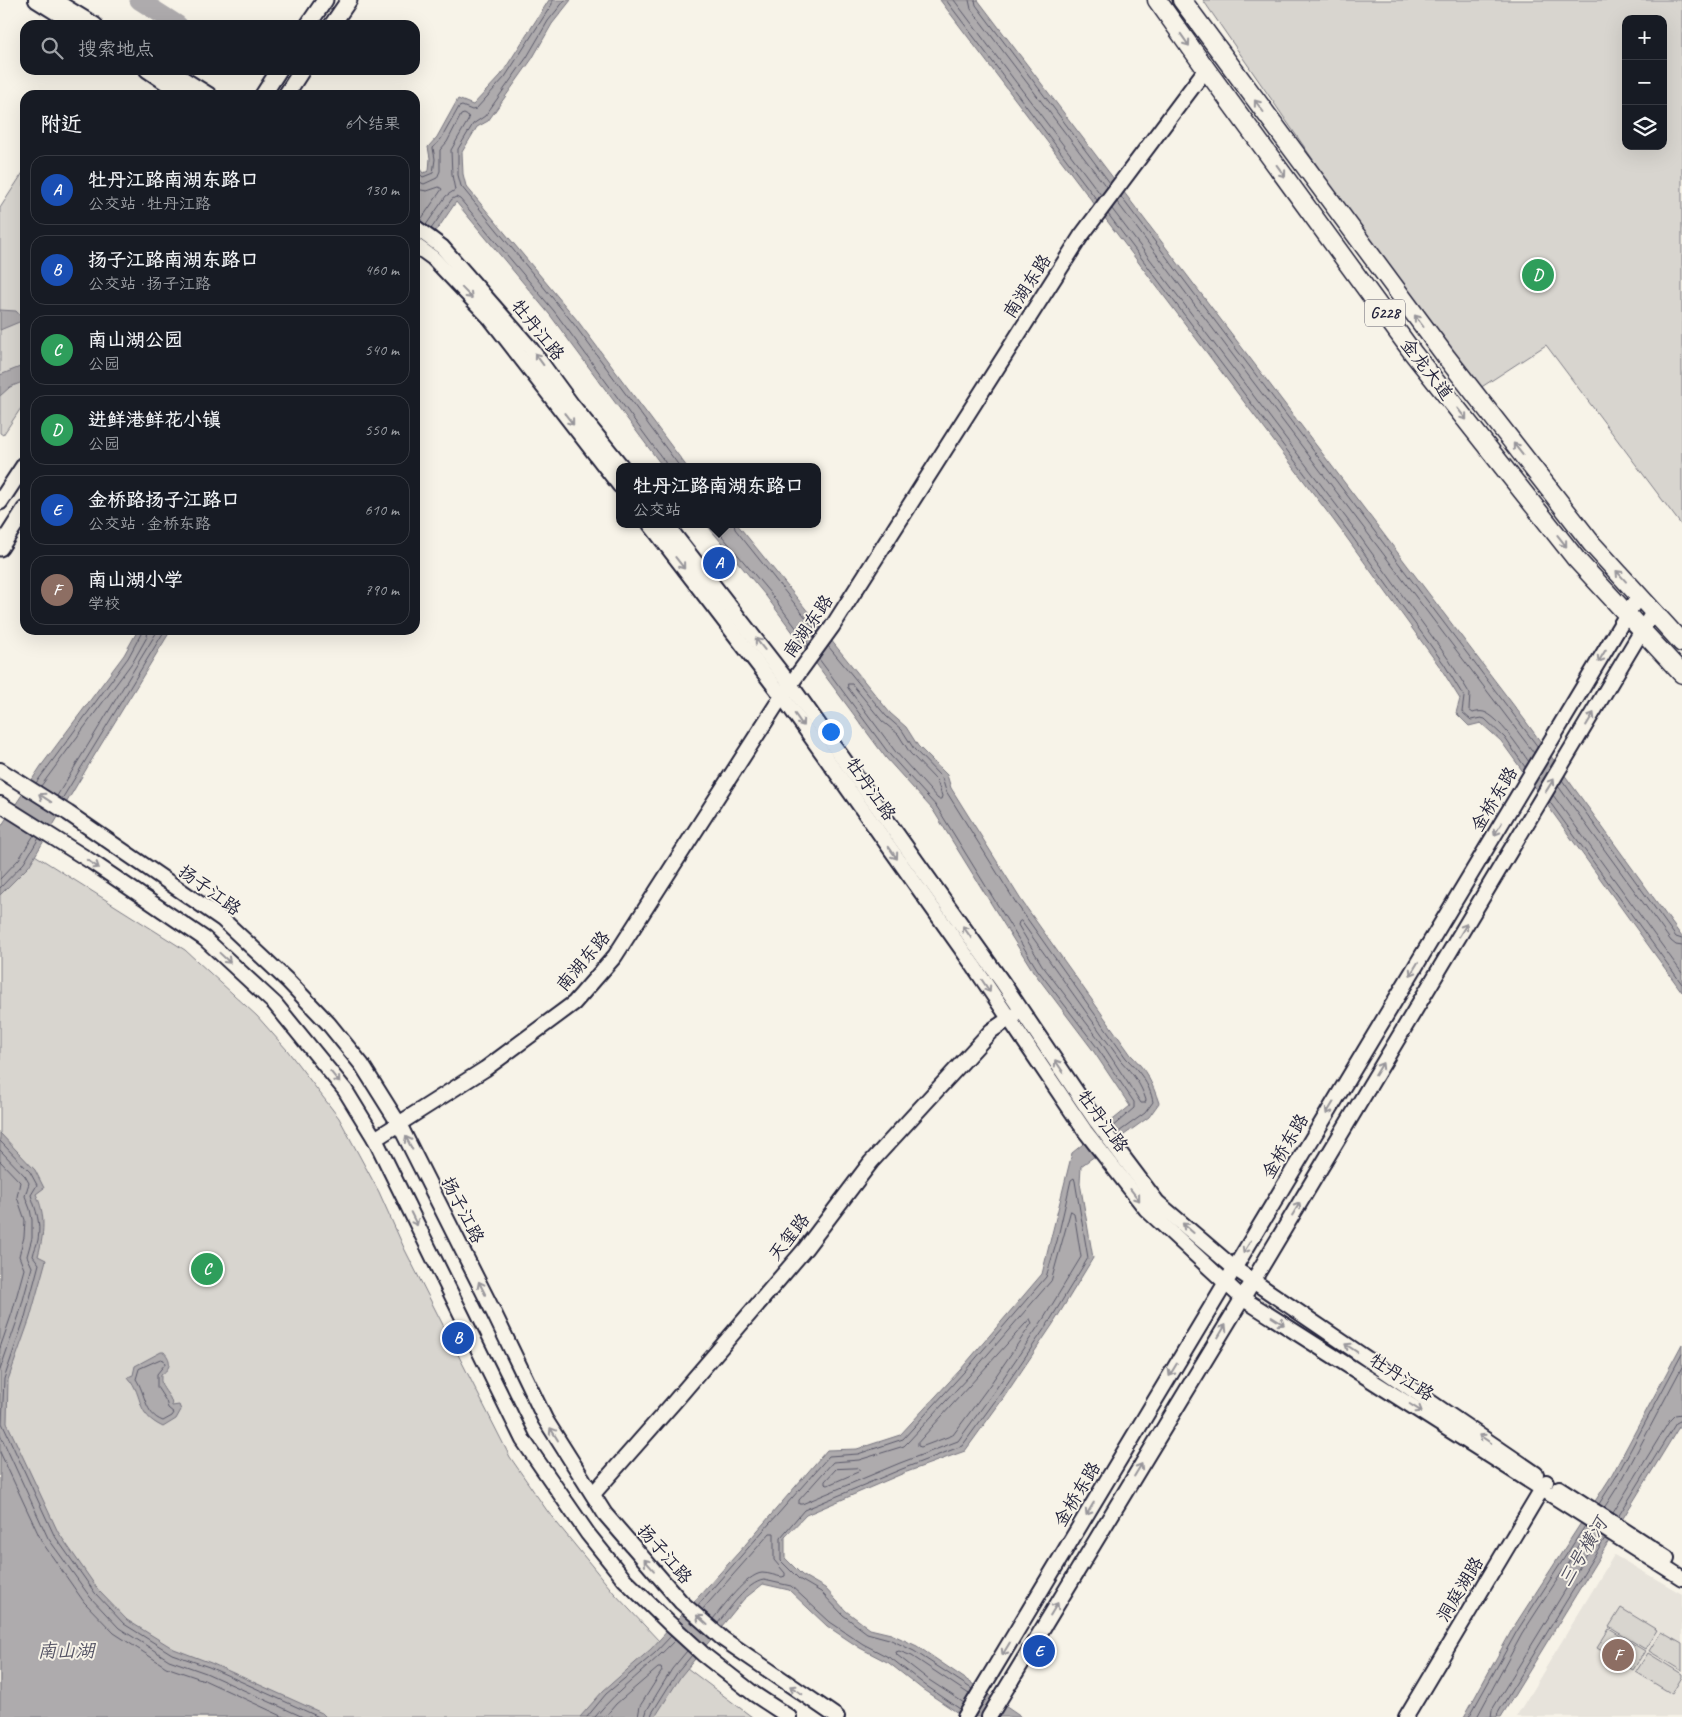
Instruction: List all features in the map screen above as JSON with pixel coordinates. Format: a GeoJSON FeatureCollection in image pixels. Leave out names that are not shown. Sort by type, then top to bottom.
{"type":"FeatureCollection","features":[{"type":"Feature","properties":{"kind":"highway","name":"金龙大道"},"geometry":{"type":"LineString","coordinates":[[1157,0],[1414,352],[1576,559],[1682,674]]}},
{"type":"Feature","properties":{"kind":"highway","name":"金龙大道"},"geometry":{"type":"LineString","coordinates":[[1182,0],[1453,366],[1592,544],[1682,643]]}},
{"type":"Feature","properties":{"kind":"main road"},"geometry":{"type":"LineString","coordinates":[[311,20],[324,0]]}},
{"type":"Feature","properties":{"kind":"main road"},"geometry":{"type":"LineString","coordinates":[[335,20],[349,0]]}},
{"type":"Feature","properties":{"kind":"main road"},"geometry":{"type":"LineString","coordinates":[[266,90],[276,75]]}},
{"type":"Feature","properties":{"kind":"main road"},"geometry":{"type":"LineString","coordinates":[[289,90],[299,75]]}},
{"type":"Feature","properties":{"kind":"main road"},"geometry":{"type":"LineString","coordinates":[[0,502],[20,472]]}},
{"type":"Feature","properties":{"kind":"main road"},"geometry":{"type":"LineString","coordinates":[[0,548],[20,517]]}},
{"type":"Feature","properties":{"kind":"street"},"geometry":{"type":"LineString","coordinates":[[36,0],[68,20]]}},
{"type":"Feature","properties":{"kind":"street"},"geometry":{"type":"LineString","coordinates":[[54,0],[87,20]]}},
{"type":"Feature","properties":{"kind":"street","name":"南湖东路"},"geometry":{"type":"LineString","coordinates":[[375,1139],[485,1069],[574,1004],[615,956],[782,696],[832,626],[1091,222],[1128,170],[1206,69]]}},
{"type":"Feature","properties":{"kind":"street"},"geometry":{"type":"LineString","coordinates":[[154,75],[177,90]]}},
{"type":"Feature","properties":{"kind":"street"},"geometry":{"type":"LineString","coordinates":[[176,75],[201,90]]}},
{"type":"Feature","properties":{"kind":"street","name":"牡丹江路"},"geometry":{"type":"LineString","coordinates":[[420,231],[442,247],[531,349],[572,405],[619,463]]}},
{"type":"Feature","properties":{"kind":"street","name":"牡丹江路"},"geometry":{"type":"LineString","coordinates":[[420,249],[433,258],[490,318],[616,481]]}},
{"type":"Feature","properties":{"kind":"street","name":"牡丹江路"},"geometry":{"type":"LineString","coordinates":[[653,528],[782,696],[973,965],[1085,1131],[1110,1153],[1157,1202],[1234,1268],[1544,1485]]}},
{"type":"Feature","properties":{"kind":"street","name":"牡丹江路"},"geometry":{"type":"LineString","coordinates":[[669,528],[790,684],[1022,1011],[1096,1121],[1110,1153],[1146,1209],[1242,1298],[1583,1509],[1623,1535],[1682,1578]]}},
{"type":"Feature","properties":{"kind":"street","name":"金桥东路"},"geometry":{"type":"LineString","coordinates":[[965,1717],[1639,596]]}},
{"type":"Feature","properties":{"kind":"street"},"geometry":{"type":"LineString","coordinates":[[989,1717],[1253,1281],[1653,612]]}},
{"type":"Feature","properties":{"kind":"street","name":"扬子江路"},"geometry":{"type":"LineString","coordinates":[[0,770],[68,813],[222,918],[289,982],[328,1023],[362,1065],[399,1124],[545,1418],[605,1514],[681,1602],[723,1639],[837,1717]]}},
{"type":"Feature","properties":{"kind":"street"},"geometry":{"type":"LineString","coordinates":[[4,806],[204,939],[276,1004],[345,1090],[375,1139],[523,1440],[588,1534],[624,1579],[704,1655],[754,1694],[789,1717]]}},
{"type":"Feature","properties":{"kind":"street","name":"天玺路"},"geometry":{"type":"LineString","coordinates":[[593,1494],[805,1249],[871,1162],[990,1031],[1022,1011]]}},
{"type":"Feature","properties":{"kind":"street","name":"洞庭湖路"},"geometry":{"type":"LineString","coordinates":[[1406,1717],[1544,1485]]}},
{"type":"Feature","properties":{"kind":"street","name":"牡丹江路"},"geometry":{"type":"LineString","coordinates":[[1623,1535],[1682,1568]]}},
{"type":"Feature","properties":{"kind":"shaded area"},"geometry":{"type":"Polygon","coordinates":[[[1203,0],[1682,0],[1682,526],[1546,345],[1477,390],[1345,206],[1203,0]]]}},
{"type":"Feature","properties":{"kind":"shaded area"},"geometry":{"type":"Polygon","coordinates":[[[20,177],[20,410],[3,435],[0,433],[0,208],[20,177]]]}},
{"type":"Feature","properties":{"kind":"shaded area"},"geometry":{"type":"Polygon","coordinates":[[[0,833],[185,950],[257,1016],[287,1050],[339,1118],[379,1192],[405,1250],[510,1457],[548,1512],[614,1593],[660,1642],[687,1668],[752,1717],[0,1717],[0,833]]]}},
{"type":"Feature","properties":{"kind":"shaded area"},"geometry":{"type":"Polygon","coordinates":[[[1614,1555],[1682,1594],[1682,1717],[1516,1717],[1614,1555]]]}},
{"type":"Feature","properties":{"kind":"shaded area"},"geometry":{"type":"Polygon","coordinates":[[[1621,1608],[1657,1630],[1645,1649],[1609,1627],[1621,1608]]]}},
{"type":"Feature","properties":{"kind":"shaded area"},"geometry":{"type":"Polygon","coordinates":[[[1609,1629],[1645,1651],[1633,1670],[1597,1648],[1609,1629]]]}},
{"type":"Feature","properties":{"kind":"shaded area"},"geometry":{"type":"Polygon","coordinates":[[[1661,1632],[1682,1644],[1682,1671],[1649,1651],[1661,1632]]]}},
{"type":"Feature","properties":{"kind":"shaded area"},"geometry":{"type":"Polygon","coordinates":[[[1648,1653],[1682,1674],[1672,1694],[1636,1672],[1648,1653]]]}},
{"type":"Feature","properties":{"kind":"water"},"geometry":{"type":"Polygon","coordinates":[[[549,0],[571,0],[552,24],[532,59],[488,121],[477,127],[462,152],[463,174],[466,186],[577,320],[684,463],[660,463],[550,315],[456,202],[420,255],[420,169],[423,173],[429,171],[430,158],[428,147],[437,137],[458,99],[473,105],[501,75],[549,0]]]}},
{"type":"Feature","properties":{"kind":"water"},"geometry":{"type":"Polygon","coordinates":[[[940,0],[978,0],[1524,719],[1682,937],[1682,992],[1501,741],[1481,723],[1469,726],[1456,713],[1460,699],[1440,667],[1344,534],[940,0]]]}},
{"type":"Feature","properties":{"kind":"water"},"geometry":{"type":"Polygon","coordinates":[[[0,310],[16,311],[20,316],[20,322],[0,330],[0,310]]]}},
{"type":"Feature","properties":{"kind":"water"},"geometry":{"type":"Polygon","coordinates":[[[20,367],[20,383],[10,387],[0,396],[0,375],[20,367]]]}},
{"type":"Feature","properties":{"kind":"water"},"geometry":{"type":"Polygon","coordinates":[[[709,528],[740,528],[890,713],[906,727],[918,746],[947,775],[951,788],[1021,900],[1131,1055],[1145,1071],[1159,1103],[1149,1117],[1081,1166],[1080,1183],[1093,1258],[1053,1324],[965,1451],[904,1473],[806,1515],[785,1537],[785,1558],[802,1575],[825,1588],[846,1611],[870,1629],[891,1634],[917,1646],[1021,1717],[964,1717],[922,1689],[889,1663],[860,1648],[827,1626],[789,1590],[763,1584],[744,1599],[681,1676],[655,1717],[580,1717],[603,1691],[651,1649],[739,1552],[827,1450],[857,1449],[900,1435],[961,1369],[1042,1274],[1072,1153],[1130,1106],[1092,1049],[1033,971],[933,810],[886,758],[766,596],[709,528]]]}},
{"type":"Feature","properties":{"kind":"water"},"geometry":{"type":"Polygon","coordinates":[[[135,635],[168,635],[29,866],[0,895],[0,828],[41,766],[124,655],[135,635]]]}},
{"type":"Feature","properties":{"kind":"water","name":"南山湖"},"geometry":{"type":"Polygon","coordinates":[[[0,1133],[35,1170],[44,1188],[36,1194],[43,1217],[42,1240],[38,1256],[46,1260],[30,1318],[8,1380],[7,1423],[58,1532],[99,1591],[127,1620],[174,1649],[211,1663],[322,1713],[326,1717],[0,1717],[0,1133]]]}},
{"type":"Feature","properties":{"kind":"water","name":"三号横河"},"geometry":{"type":"Polygon","coordinates":[[[1682,1344],[1682,1422],[1501,1717],[1464,1717],[1513,1628],[1612,1475],[1682,1344]]]}},
{"type":"Feature","properties":{"kind":"water"},"geometry":{"type":"Polygon","coordinates":[[[164,1352],[169,1361],[167,1370],[161,1375],[162,1385],[170,1398],[172,1406],[179,1405],[181,1410],[176,1419],[163,1427],[154,1422],[144,1411],[137,1392],[128,1377],[133,1375],[135,1366],[164,1352]]]}},
{"type":"Feature","properties":{"kind":"waterway"},"geometry":{"type":"LineString","coordinates":[[139,0],[170,20]]}},
{"type":"Feature","properties":{"kind":"place","name":"进鲜港鲜花小镇"},"geometry":{"type":"Point","coordinates":[1538,275]}},
{"type":"Feature","properties":{"kind":"place","name":"牡丹江路南湖东路口"},"geometry":{"type":"Point","coordinates":[719,563]}},
{"type":"Feature","properties":{"kind":"place","name":"南山湖公园"},"geometry":{"type":"Point","coordinates":[207,1269]}},
{"type":"Feature","properties":{"kind":"place","name":"扬子江路南湖东路口"},"geometry":{"type":"Point","coordinates":[458,1338]}},
{"type":"Feature","properties":{"kind":"place","name":"金桥路扬子江路口"},"geometry":{"type":"Point","coordinates":[1039,1651]}},
{"type":"Feature","properties":{"kind":"place","name":"南山湖小学"},"geometry":{"type":"Point","coordinates":[1618,1655]}}]}
